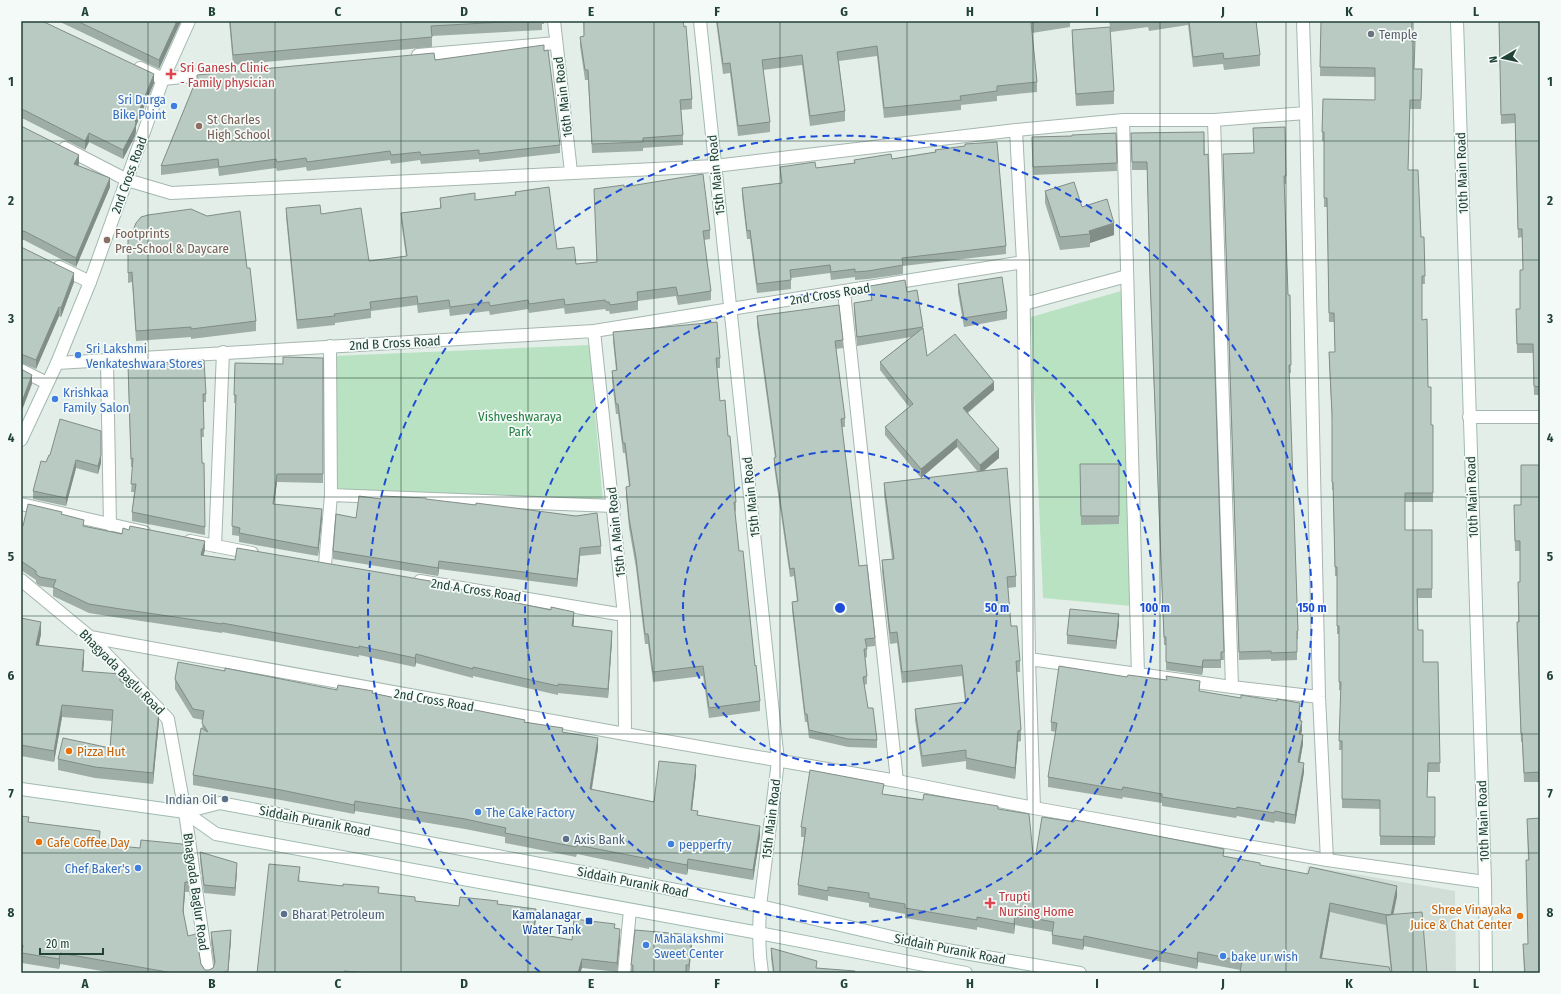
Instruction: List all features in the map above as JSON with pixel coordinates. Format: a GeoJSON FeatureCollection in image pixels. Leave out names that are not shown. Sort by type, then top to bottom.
{"type":"FeatureCollection","features":[{"type":"Feature","properties":{"kind":"street","name":"2nd Cross Road"},"geometry":{"type":"LineString","coordinates":[[21,440],[57,363],[90,282],[163,79],[189,21]]}},
{"type":"Feature","properties":{"kind":"street","name":"16th Main Road"},"geometry":{"type":"LineString","coordinates":[[554,21],[571,172]]}},
{"type":"Feature","properties":{"kind":"street","name":"15th Main Road"},"geometry":{"type":"LineString","coordinates":[[700,21],[778,761],[760,906],[759,933],[762,973]]}},
{"type":"Feature","properties":{"kind":"street"},"geometry":{"type":"LineString","coordinates":[[1303,21],[1319,697],[1327,860]]}},
{"type":"Feature","properties":{"kind":"street","name":"10th Main Road"},"geometry":{"type":"LineString","coordinates":[[1457,21],[1485,882],[1486,973]]}},
{"type":"Feature","properties":{"kind":"street"},"geometry":{"type":"LineString","coordinates":[[407,56],[556,43]]}},
{"type":"Feature","properties":{"kind":"street"},"geometry":{"type":"LineString","coordinates":[[127,62],[163,79],[226,73]]}},
{"type":"Feature","properties":{"kind":"street"},"geometry":{"type":"LineString","coordinates":[[56,144],[127,180],[170,193],[715,166],[1016,130],[1123,120],[1214,120],[1306,113]]}},
{"type":"Feature","properties":{"kind":"street"},"geometry":{"type":"LineString","coordinates":[[1123,120],[1138,675]]}},
{"type":"Feature","properties":{"kind":"street"},"geometry":{"type":"LineString","coordinates":[[1214,120],[1232,687]]}},
{"type":"Feature","properties":{"kind":"street"},"geometry":{"type":"LineString","coordinates":[[1016,130],[1023,262],[1029,659],[1034,808]]}},
{"type":"Feature","properties":{"kind":"street"},"geometry":{"type":"LineString","coordinates":[[49,261],[90,282]]}},
{"type":"Feature","properties":{"kind":"street","name":"2nd Cross Road"},"geometry":{"type":"LineString","coordinates":[[731,309],[1023,262]]}},
{"type":"Feature","properties":{"kind":"street"},"geometry":{"type":"LineString","coordinates":[[1024,304],[1127,276]]}},
{"type":"Feature","properties":{"kind":"street"},"geometry":{"type":"LineString","coordinates":[[844,292],[897,781]]}},
{"type":"Feature","properties":{"kind":"street","name":"2nd B Cross Road"},"geometry":{"type":"LineString","coordinates":[[57,363],[594,331],[731,309]]}},
{"type":"Feature","properties":{"kind":"street","name":"15th A Main Road"},"geometry":{"type":"LineString","coordinates":[[594,331],[614,506],[624,614],[625,734]]}},
{"type":"Feature","properties":{"kind":"street"},"geometry":{"type":"LineString","coordinates":[[325,565],[331,495],[330,346]]}},
{"type":"Feature","properties":{"kind":"street"},"geometry":{"type":"LineString","coordinates":[[215,546],[223,352]]}},
{"type":"Feature","properties":{"kind":"street"},"geometry":{"type":"LineString","coordinates":[[107,360],[110,525]]}},
{"type":"Feature","properties":{"kind":"street"},"geometry":{"type":"LineString","coordinates":[[21,370],[47,383]]}},
{"type":"Feature","properties":{"kind":"street"},"geometry":{"type":"LineString","coordinates":[[1469,418],[1540,417]]}},
{"type":"Feature","properties":{"kind":"street"},"geometry":{"type":"LineString","coordinates":[[331,495],[614,506]]}},
{"type":"Feature","properties":{"kind":"street"},"geometry":{"type":"LineString","coordinates":[[21,504],[155,534]]}},
{"type":"Feature","properties":{"kind":"street"},"geometry":{"type":"LineString","coordinates":[[177,538],[262,554]]}},
{"type":"Feature","properties":{"kind":"street","name":"2nd A Cross Road"},"geometry":{"type":"LineString","coordinates":[[412,579],[624,614]]}},
{"type":"Feature","properties":{"kind":"street","name":"Bhagyada Baglu Road"},"geometry":{"type":"LineString","coordinates":[[21,580],[90,637],[168,719],[185,812]]}},
{"type":"Feature","properties":{"kind":"street","name":"2nd Cross Road"},"geometry":{"type":"LineString","coordinates":[[90,637],[625,734],[897,781],[1034,808],[1327,860],[1485,882]]}},
{"type":"Feature","properties":{"kind":"street"},"geometry":{"type":"LineString","coordinates":[[1029,659],[1138,675],[1319,697]]}},
{"type":"Feature","properties":{"kind":"street","name":"Siddaih Puranik Road"},"geometry":{"type":"LineString","coordinates":[[21,790],[185,812],[220,803],[760,906],[947,950],[1080,973]]}},
{"type":"Feature","properties":{"kind":"street","name":"Siddaih Puranik Road"},"geometry":{"type":"LineString","coordinates":[[185,812],[216,834],[759,933],[966,973]]}},
{"type":"Feature","properties":{"kind":"street","name":"Bhagyada Baglur Road"},"geometry":{"type":"LineString","coordinates":[[185,812],[208,973]]}},
{"type":"Feature","properties":{"kind":"street"},"geometry":{"type":"LineString","coordinates":[[624,973],[630,910]]}},
{"type":"Feature","properties":{"kind":"shaded area"},"geometry":{"type":"Polygon","coordinates":[[[1308,866],[1455,891],[1456,973],[1284,973],[1308,866]]]}},
{"type":"Feature","properties":{"kind":"green space"},"geometry":{"type":"Polygon","coordinates":[[[1121,291],[1132,606],[1043,598],[1031,317],[1121,291]]]}},
{"type":"Feature","properties":{"kind":"green space","name":"Vishveshwaraya Park"},"geometry":{"type":"Polygon","coordinates":[[[589,345],[603,502],[337,489],[334,356],[589,345]]]}},
{"type":"Feature","properties":{"kind":"building"},"geometry":{"type":"Polygon","coordinates":[[[21,21],[42,21],[154,74],[135,121],[135,127],[123,150],[89,133],[85,141],[24,110],[21,110],[21,21]]]}},
{"type":"Feature","properties":{"kind":"building"},"geometry":{"type":"Polygon","coordinates":[[[77,21],[177,21],[159,60],[77,21]]]}},
{"type":"Feature","properties":{"kind":"building"},"geometry":{"type":"Polygon","coordinates":[[[230,21],[522,21],[431,26],[432,37],[233,55],[230,21]]]}},
{"type":"Feature","properties":{"kind":"building"},"geometry":{"type":"Polygon","coordinates":[[[584,21],[683,21],[684,27],[686,26],[692,99],[680,100],[683,135],[643,138],[643,142],[592,144],[588,70],[585,70],[580,37],[584,36],[584,21]]]}},
{"type":"Feature","properties":{"kind":"building"},"geometry":{"type":"Polygon","coordinates":[[[717,21],[1044,21],[1031,23],[1037,82],[997,86],[997,91],[960,96],[961,100],[884,108],[877,46],[837,52],[845,111],[810,116],[802,55],[762,60],[770,122],[738,126],[730,63],[723,64],[717,21]]]}},
{"type":"Feature","properties":{"kind":"building"},"geometry":{"type":"Polygon","coordinates":[[[1189,21],[1256,21],[1260,55],[1224,59],[1223,53],[1193,57],[1189,21]]]}},
{"type":"Feature","properties":{"kind":"building"},"geometry":{"type":"Polygon","coordinates":[[[1321,21],[1412,21],[1411,41],[1415,41],[1414,69],[1422,69],[1421,100],[1410,100],[1408,170],[1418,170],[1421,237],[1424,237],[1425,276],[1422,276],[1422,320],[1427,319],[1428,387],[1431,387],[1431,425],[1433,425],[1433,493],[1405,493],[1405,530],[1432,530],[1432,589],[1417,589],[1418,630],[1423,630],[1423,662],[1438,662],[1440,763],[1428,763],[1427,797],[1435,797],[1435,837],[1380,836],[1380,800],[1342,799],[1342,741],[1339,741],[1341,682],[1339,682],[1339,626],[1337,626],[1337,567],[1335,567],[1332,482],[1332,414],[1329,352],[1335,352],[1334,313],[1329,313],[1327,198],[1324,198],[1324,132],[1322,132],[1323,99],[1375,100],[1375,68],[1320,67],[1321,21]]]}},
{"type":"Feature","properties":{"kind":"building"},"geometry":{"type":"Polygon","coordinates":[[[1499,21],[1540,21],[1540,387],[1534,386],[1533,344],[1517,344],[1516,309],[1520,309],[1520,270],[1523,270],[1522,229],[1518,229],[1515,114],[1501,115],[1499,21]]]}},
{"type":"Feature","properties":{"kind":"building"},"geometry":{"type":"Polygon","coordinates":[[[1110,27],[1114,91],[1076,94],[1072,30],[1110,27]]]}},
{"type":"Feature","properties":{"kind":"building"},"geometry":{"type":"Polygon","coordinates":[[[544,45],[544,51],[548,50],[560,145],[479,154],[479,150],[421,155],[420,152],[391,155],[390,151],[307,162],[306,158],[277,162],[276,159],[219,167],[218,159],[161,166],[197,75],[434,53],[435,60],[544,45]]]}},
{"type":"Feature","properties":{"kind":"building"},"geometry":{"type":"Polygon","coordinates":[[[21,126],[79,155],[74,164],[110,178],[76,258],[24,231],[21,232],[21,126]]]}},
{"type":"Feature","properties":{"kind":"building"},"geometry":{"type":"Polygon","coordinates":[[[1285,127],[1286,176],[1284,176],[1288,295],[1290,295],[1291,365],[1289,365],[1298,631],[1297,652],[1239,652],[1223,154],[1254,153],[1253,128],[1285,127]]]}},
{"type":"Feature","properties":{"kind":"building"},"geometry":{"type":"Polygon","coordinates":[[[1204,132],[1204,155],[1208,154],[1224,652],[1221,652],[1221,660],[1203,660],[1202,667],[1166,662],[1150,278],[1147,162],[1132,162],[1131,133],[1204,132]]]}},
{"type":"Feature","properties":{"kind":"building"},"geometry":{"type":"Polygon","coordinates":[[[1116,133],[1117,163],[1033,167],[1032,137],[1116,133]]]}},
{"type":"Feature","properties":{"kind":"building"},"geometry":{"type":"Polygon","coordinates":[[[997,142],[1006,246],[902,258],[903,265],[868,271],[855,272],[855,269],[831,272],[830,265],[790,270],[791,280],[757,284],[750,230],[747,231],[742,188],[782,183],[780,167],[815,162],[816,168],[855,163],[854,160],[891,154],[892,159],[936,152],[935,150],[965,146],[965,144],[997,142]]]}},
{"type":"Feature","properties":{"kind":"building"},"geometry":{"type":"Polygon","coordinates":[[[703,174],[710,230],[703,231],[711,291],[678,296],[676,287],[637,292],[638,301],[610,305],[609,302],[606,302],[605,300],[565,305],[564,299],[529,304],[528,300],[490,306],[489,302],[450,307],[449,300],[418,304],[417,296],[370,302],[371,309],[334,314],[335,316],[297,320],[286,208],[320,205],[321,214],[361,208],[369,261],[407,256],[401,213],[441,208],[440,198],[475,193],[475,200],[516,195],[515,192],[549,187],[557,249],[574,247],[576,264],[597,262],[594,189],[624,185],[624,187],[703,174]]]}},
{"type":"Feature","properties":{"kind":"building"},"geometry":{"type":"Polygon","coordinates":[[[1074,182],[1082,207],[1107,199],[1114,223],[1089,231],[1090,234],[1060,237],[1045,191],[1074,182]]]}},
{"type":"Feature","properties":{"kind":"building"},"geometry":{"type":"Polygon","coordinates":[[[191,209],[207,216],[240,211],[247,268],[250,268],[256,321],[191,329],[191,327],[136,331],[132,272],[128,273],[128,240],[132,239],[136,223],[141,217],[191,209]]]}},
{"type":"Feature","properties":{"kind":"building"},"geometry":{"type":"Polygon","coordinates":[[[21,247],[74,273],[61,308],[59,307],[36,360],[21,354],[21,247]]]}},
{"type":"Feature","properties":{"kind":"building"},"geometry":{"type":"Polygon","coordinates":[[[1002,277],[1007,311],[964,318],[958,284],[1002,277]]]}},
{"type":"Feature","properties":{"kind":"building"},"geometry":{"type":"Polygon","coordinates":[[[905,280],[907,292],[917,290],[923,327],[857,337],[854,303],[872,300],[870,286],[905,280]]]}},
{"type":"Feature","properties":{"kind":"building"},"geometry":{"type":"Polygon","coordinates":[[[839,305],[843,340],[835,341],[845,418],[841,419],[859,566],[867,565],[875,638],[865,639],[867,649],[864,649],[867,676],[863,677],[868,708],[873,708],[877,740],[848,739],[809,730],[807,714],[805,714],[792,602],[798,601],[794,568],[790,569],[774,458],[776,457],[757,316],[839,305]]]}},
{"type":"Feature","properties":{"kind":"building"},"geometry":{"type":"Polygon","coordinates":[[[717,322],[720,358],[716,358],[720,401],[725,400],[728,436],[730,436],[739,551],[743,551],[760,701],[709,708],[703,666],[653,672],[648,634],[645,634],[636,558],[629,518],[626,487],[630,486],[625,443],[623,443],[612,371],[617,370],[613,332],[717,322]]]}},
{"type":"Feature","properties":{"kind":"building"},"geometry":{"type":"Polygon","coordinates":[[[923,328],[927,356],[955,334],[994,382],[963,408],[999,449],[980,465],[957,439],[921,469],[885,427],[913,404],[880,362],[923,328]]]}},
{"type":"Feature","properties":{"kind":"building"},"geometry":{"type":"Polygon","coordinates":[[[283,357],[323,358],[323,474],[277,474],[273,504],[322,509],[318,548],[239,533],[240,528],[232,526],[236,395],[234,395],[235,363],[283,364],[283,357]]]}},
{"type":"Feature","properties":{"kind":"building"},"geometry":{"type":"Polygon","coordinates":[[[204,360],[206,394],[203,394],[204,429],[201,429],[202,463],[204,463],[205,527],[132,512],[136,484],[131,484],[133,458],[131,459],[128,365],[204,360]]]}},
{"type":"Feature","properties":{"kind":"building"},"geometry":{"type":"Polygon","coordinates":[[[21,369],[32,375],[21,404],[21,369]]]}},
{"type":"Feature","properties":{"kind":"building"},"geometry":{"type":"Polygon","coordinates":[[[60,419],[101,431],[101,455],[98,466],[76,460],[66,498],[33,491],[41,461],[46,462],[50,455],[60,419]]]}},
{"type":"Feature","properties":{"kind":"building"},"geometry":{"type":"Polygon","coordinates":[[[1080,464],[1119,464],[1119,516],[1081,516],[1080,464]]]}},
{"type":"Feature","properties":{"kind":"building"},"geometry":{"type":"Polygon","coordinates":[[[1521,465],[1540,465],[1540,772],[1524,773],[1517,622],[1519,622],[1518,582],[1520,582],[1520,541],[1515,541],[1514,505],[1521,505],[1521,465]]]}},
{"type":"Feature","properties":{"kind":"building"},"geometry":{"type":"Polygon","coordinates":[[[1007,468],[1016,576],[1007,577],[1011,626],[1017,626],[1020,661],[1016,661],[1021,730],[1018,731],[1015,768],[966,758],[966,750],[922,756],[915,709],[966,702],[962,665],[902,672],[897,632],[890,633],[882,560],[894,559],[884,483],[1007,468]]]}},
{"type":"Feature","properties":{"kind":"building"},"geometry":{"type":"Polygon","coordinates":[[[359,496],[381,499],[381,496],[426,498],[576,516],[597,513],[601,546],[580,548],[577,579],[439,561],[438,568],[333,551],[336,514],[356,518],[359,496]]]}},
{"type":"Feature","properties":{"kind":"building"},"geometry":{"type":"Polygon","coordinates":[[[28,504],[62,512],[61,514],[84,520],[83,526],[122,534],[123,528],[129,530],[130,526],[205,541],[201,555],[235,560],[237,548],[436,582],[435,584],[508,599],[508,601],[517,603],[551,610],[551,607],[574,612],[572,626],[612,631],[608,689],[558,684],[558,686],[473,667],[473,669],[416,654],[415,658],[359,646],[359,648],[222,623],[89,604],[53,587],[56,580],[40,577],[36,574],[36,571],[21,561],[21,525],[23,526],[28,504]]]}},
{"type":"Feature","properties":{"kind":"building"},"geometry":{"type":"Polygon","coordinates":[[[1070,609],[1119,614],[1116,641],[1067,635],[1070,609]]]}},
{"type":"Feature","properties":{"kind":"building"},"geometry":{"type":"Polygon","coordinates":[[[21,618],[41,622],[36,645],[84,650],[82,671],[120,674],[120,681],[147,696],[159,709],[153,773],[95,767],[58,759],[63,738],[110,748],[113,710],[62,705],[54,751],[21,745],[21,618]]]}},
{"type":"Feature","properties":{"kind":"building"},"geometry":{"type":"Polygon","coordinates":[[[178,662],[225,671],[225,668],[337,690],[338,685],[373,691],[372,693],[410,701],[450,708],[450,705],[525,720],[524,722],[563,728],[562,732],[598,738],[590,789],[654,802],[659,761],[696,765],[691,810],[698,811],[697,815],[760,826],[753,870],[688,859],[687,865],[577,845],[576,847],[505,833],[506,828],[465,819],[355,801],[354,805],[281,790],[193,775],[201,728],[208,732],[202,723],[204,711],[193,709],[175,679],[178,662]]]}},
{"type":"Feature","properties":{"kind":"building"},"geometry":{"type":"Polygon","coordinates":[[[1059,666],[1127,677],[1128,675],[1167,680],[1166,676],[1200,681],[1199,691],[1241,698],[1241,695],[1300,703],[1300,721],[1302,721],[1299,734],[1303,735],[1298,762],[1304,763],[1295,815],[1275,811],[1274,813],[1237,807],[1236,809],[1162,797],[1162,794],[1123,787],[1122,790],[1048,777],[1057,723],[1051,722],[1059,666]]]}},
{"type":"Feature","properties":{"kind":"building"},"geometry":{"type":"Polygon","coordinates":[[[810,770],[884,784],[882,794],[923,800],[924,794],[998,806],[998,809],[1029,814],[1033,854],[1036,854],[1042,817],[1074,822],[1075,820],[1224,849],[1223,856],[1260,863],[1260,865],[1308,874],[1310,867],[1397,886],[1391,915],[1330,903],[1320,958],[1389,967],[1391,973],[1245,973],[1240,972],[1242,961],[1198,952],[1197,959],[1084,936],[1083,940],[1052,935],[1054,922],[1015,915],[1014,924],[977,917],[977,920],[905,908],[905,904],[869,898],[869,893],[828,887],[828,891],[798,885],[806,828],[801,827],[810,770]]]}},
{"type":"Feature","properties":{"kind":"building"},"geometry":{"type":"Polygon","coordinates":[[[21,816],[29,817],[28,822],[100,831],[99,844],[140,848],[141,840],[182,844],[184,846],[189,882],[185,882],[183,911],[188,936],[196,934],[201,964],[205,970],[209,970],[213,968],[215,962],[211,932],[231,930],[228,971],[219,973],[173,973],[60,953],[59,959],[22,953],[21,816]]]}},
{"type":"Feature","properties":{"kind":"building"},"geometry":{"type":"Polygon","coordinates":[[[1540,818],[1540,973],[1525,973],[1523,944],[1528,944],[1526,860],[1529,860],[1527,819],[1540,818]]]}},
{"type":"Feature","properties":{"kind":"building"},"geometry":{"type":"Polygon","coordinates":[[[200,852],[237,863],[235,888],[204,885],[200,852]]]}},
{"type":"Feature","properties":{"kind":"building"},"geometry":{"type":"Polygon","coordinates":[[[269,864],[300,867],[298,881],[343,886],[343,884],[379,887],[378,893],[415,897],[415,901],[459,906],[460,897],[498,901],[497,904],[536,909],[533,933],[572,940],[574,919],[615,924],[614,928],[620,929],[617,963],[582,959],[578,973],[369,973],[344,971],[344,973],[257,973],[269,864]]]}},
{"type":"Feature","properties":{"kind":"building"},"geometry":{"type":"Polygon","coordinates":[[[1422,912],[1427,973],[1392,973],[1386,915],[1422,912]]]}},
{"type":"Feature","properties":{"kind":"building"},"geometry":{"type":"Polygon","coordinates":[[[635,930],[692,935],[689,965],[686,965],[686,973],[633,973],[633,965],[631,965],[635,930]]]}},
{"type":"Feature","properties":{"kind":"building"},"geometry":{"type":"Polygon","coordinates":[[[771,948],[817,961],[816,968],[855,971],[855,973],[774,973],[771,948]]]}},
{"type":"Feature","properties":{"kind":"place","name":"Temple"},"geometry":{"type":"Point","coordinates":[1371,34]}},
{"type":"Feature","properties":{"kind":"place","name":"Sri Ganesh Clinic - Family physician"},"geometry":{"type":"Point","coordinates":[171,74]}},
{"type":"Feature","properties":{"kind":"place","name":"Sri Durga Bike Point"},"geometry":{"type":"Point","coordinates":[174,106]}},
{"type":"Feature","properties":{"kind":"place","name":"St Charles High School"},"geometry":{"type":"Point","coordinates":[199,126]}},
{"type":"Feature","properties":{"kind":"place","name":"Footprints Pre-School & Daycare"},"geometry":{"type":"Point","coordinates":[107,240]}},
{"type":"Feature","properties":{"kind":"place","name":"Sri Lakshmi Venkateshwara Stores"},"geometry":{"type":"Point","coordinates":[78,355]}},
{"type":"Feature","properties":{"kind":"place","name":"Krishkaa Family Salon"},"geometry":{"type":"Point","coordinates":[55,399]}},
{"type":"Feature","properties":{"kind":"place","name":"Pizza Hut"},"geometry":{"type":"Point","coordinates":[69,751]}},
{"type":"Feature","properties":{"kind":"place","name":"Indian Oil"},"geometry":{"type":"Point","coordinates":[225,799]}},
{"type":"Feature","properties":{"kind":"place","name":"The Cake Factory"},"geometry":{"type":"Point","coordinates":[478,812]}},
{"type":"Feature","properties":{"kind":"place","name":"Axis Bank"},"geometry":{"type":"Point","coordinates":[566,839]}},
{"type":"Feature","properties":{"kind":"place","name":"Cafe Coffee Day"},"geometry":{"type":"Point","coordinates":[39,842]}},
{"type":"Feature","properties":{"kind":"place","name":"pepperfry"},"geometry":{"type":"Point","coordinates":[671,844]}},
{"type":"Feature","properties":{"kind":"place","name":"Chef Baker's"},"geometry":{"type":"Point","coordinates":[138,868]}},
{"type":"Feature","properties":{"kind":"place","name":"Trupti Nursing Home"},"geometry":{"type":"Point","coordinates":[990,903]}},
{"type":"Feature","properties":{"kind":"place","name":"Bharat Petroleum"},"geometry":{"type":"Point","coordinates":[284,914]}},
{"type":"Feature","properties":{"kind":"place","name":"Shree Vinayaka Juice & Chat Center"},"geometry":{"type":"Point","coordinates":[1520,916]}},
{"type":"Feature","properties":{"kind":"place","name":"Kamalanagar Water Tank"},"geometry":{"type":"Point","coordinates":[589,921]}},
{"type":"Feature","properties":{"kind":"place","name":"Mahalakshmi Sweet Center"},"geometry":{"type":"Point","coordinates":[646,945]}},
{"type":"Feature","properties":{"kind":"place","name":"bake ur wish"},"geometry":{"type":"Point","coordinates":[1223,956]}}]}
